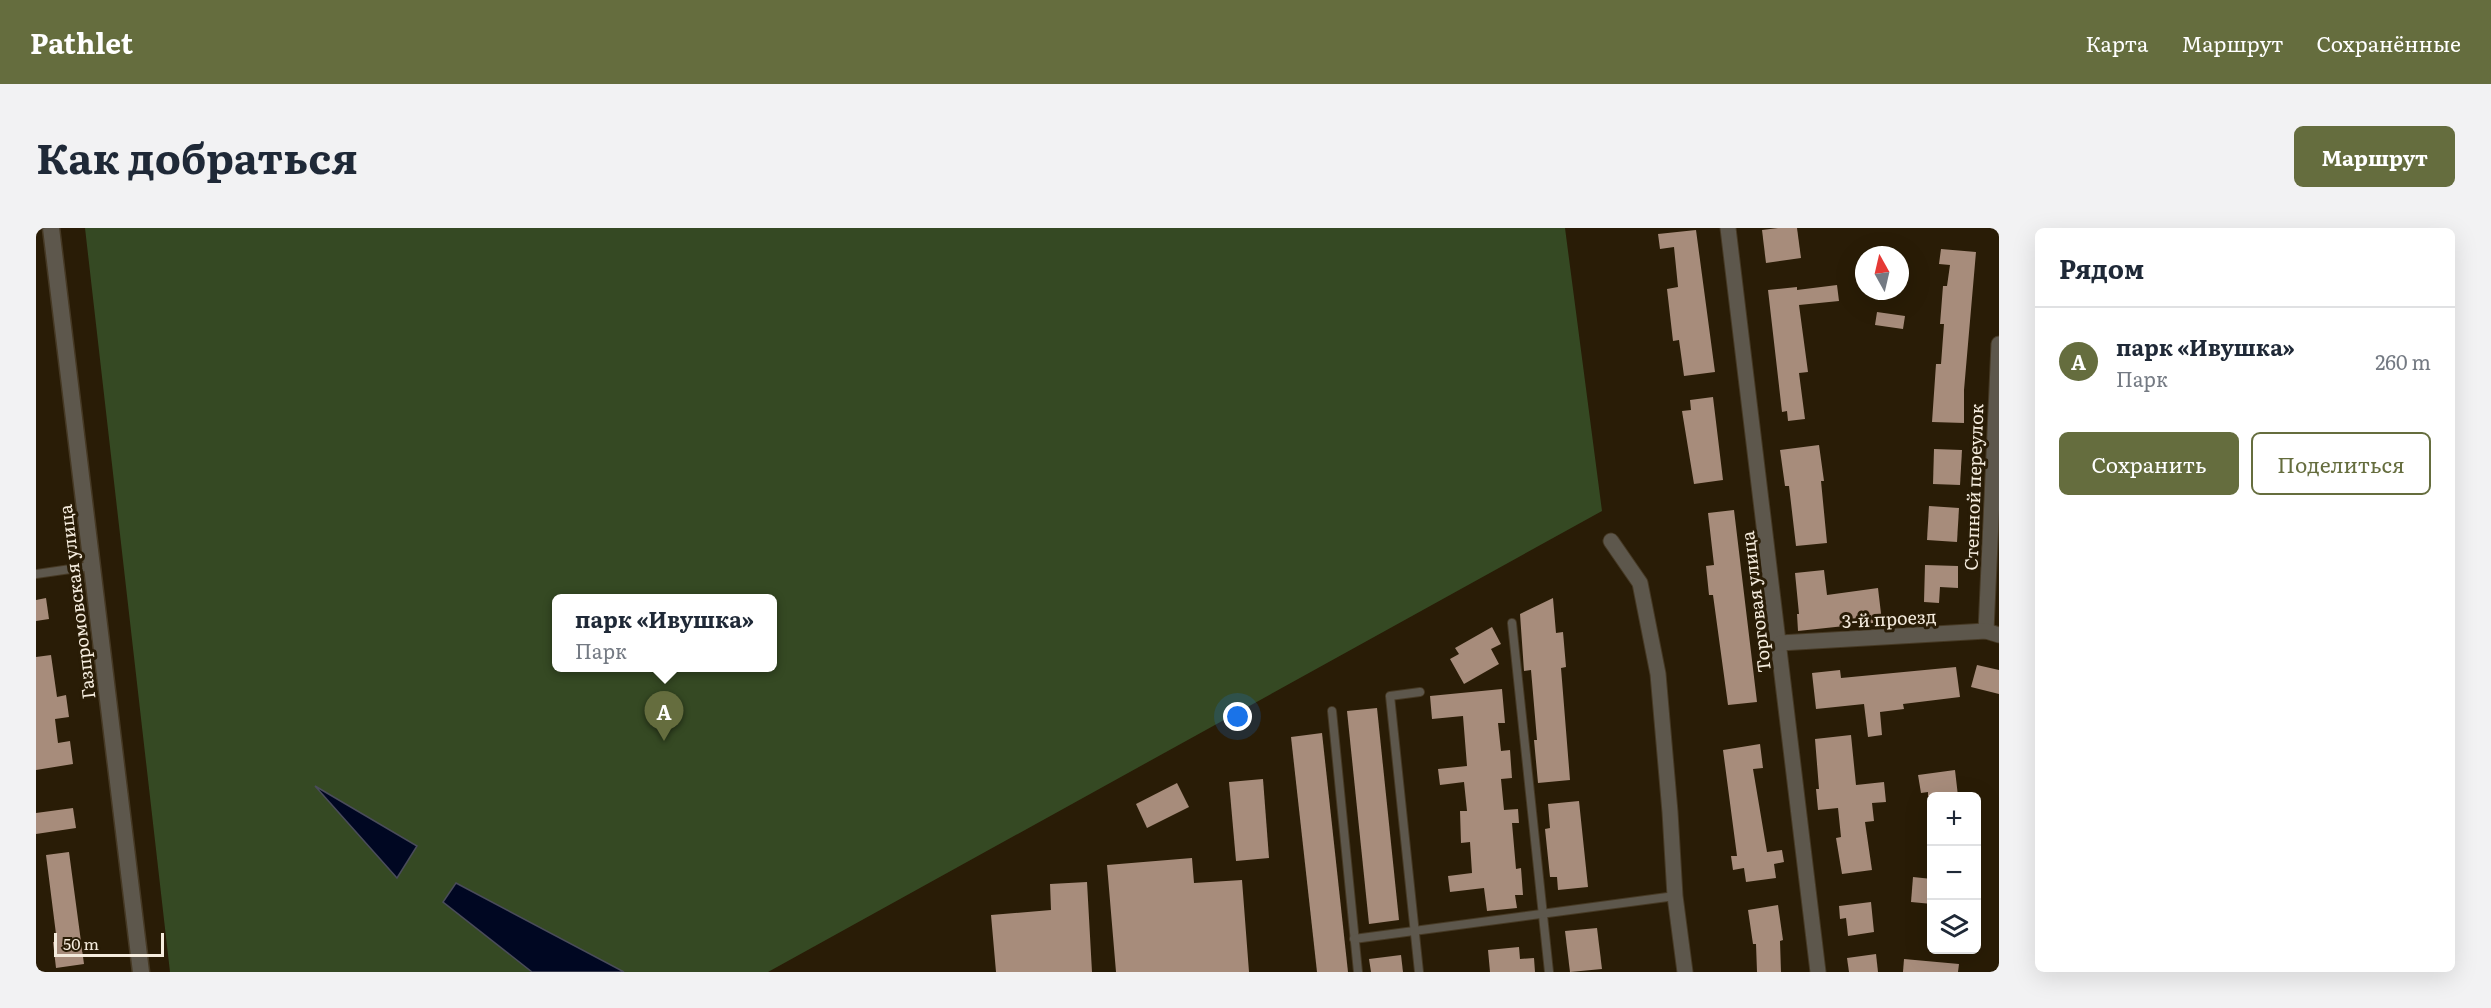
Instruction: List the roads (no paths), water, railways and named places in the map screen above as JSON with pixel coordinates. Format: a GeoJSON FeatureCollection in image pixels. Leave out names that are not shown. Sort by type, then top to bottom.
{"type":"FeatureCollection","features":[{"type":"Feature","properties":{"kind":"street","name":"Газпромовская улица"},"geometry":{"type":"LineString","coordinates":[[51,228],[141,972]]}},
{"type":"Feature","properties":{"kind":"street","name":"Торговая улица"},"geometry":{"type":"LineString","coordinates":[[1728,228],[1818,972]]}},
{"type":"Feature","properties":{"kind":"street","name":"Степной переулок"},"geometry":{"type":"LineString","coordinates":[[1992,633],[1999,344]]}},
{"type":"Feature","properties":{"kind":"street"},"geometry":{"type":"LineString","coordinates":[[1611,541],[1640,583],[1658,674],[1675,896],[1685,972]]}},
{"type":"Feature","properties":{"kind":"street","name":"3-й проезд"},"geometry":{"type":"LineString","coordinates":[[1780,643],[1992,633]]}},
{"type":"Feature","properties":{"kind":"lane"},"geometry":{"type":"LineString","coordinates":[[36,574],[91,566]]}},
{"type":"Feature","properties":{"kind":"lane"},"geometry":{"type":"LineString","coordinates":[[1512,623],[1549,972]]}},
{"type":"Feature","properties":{"kind":"lane"},"geometry":{"type":"LineString","coordinates":[[1419,972],[1390,696],[1420,692]]}},
{"type":"Feature","properties":{"kind":"lane"},"geometry":{"type":"LineString","coordinates":[[1332,711],[1358,972]]}},
{"type":"Feature","properties":{"kind":"lane"},"geometry":{"type":"LineString","coordinates":[[1354,939],[1675,896]]}},
{"type":"Feature","properties":{"kind":"water"},"geometry":{"type":"Polygon","coordinates":[[[315,786],[417,846],[397,878],[315,786]]]}},
{"type":"Feature","properties":{"kind":"water"},"geometry":{"type":"Polygon","coordinates":[[[456,883],[624,972],[532,972],[443,902],[456,883]]]}},
{"type":"Feature","properties":{"kind":"place","name":"парк «Ивушка»"},"geometry":{"type":"Point","coordinates":[664,741]}}]}
